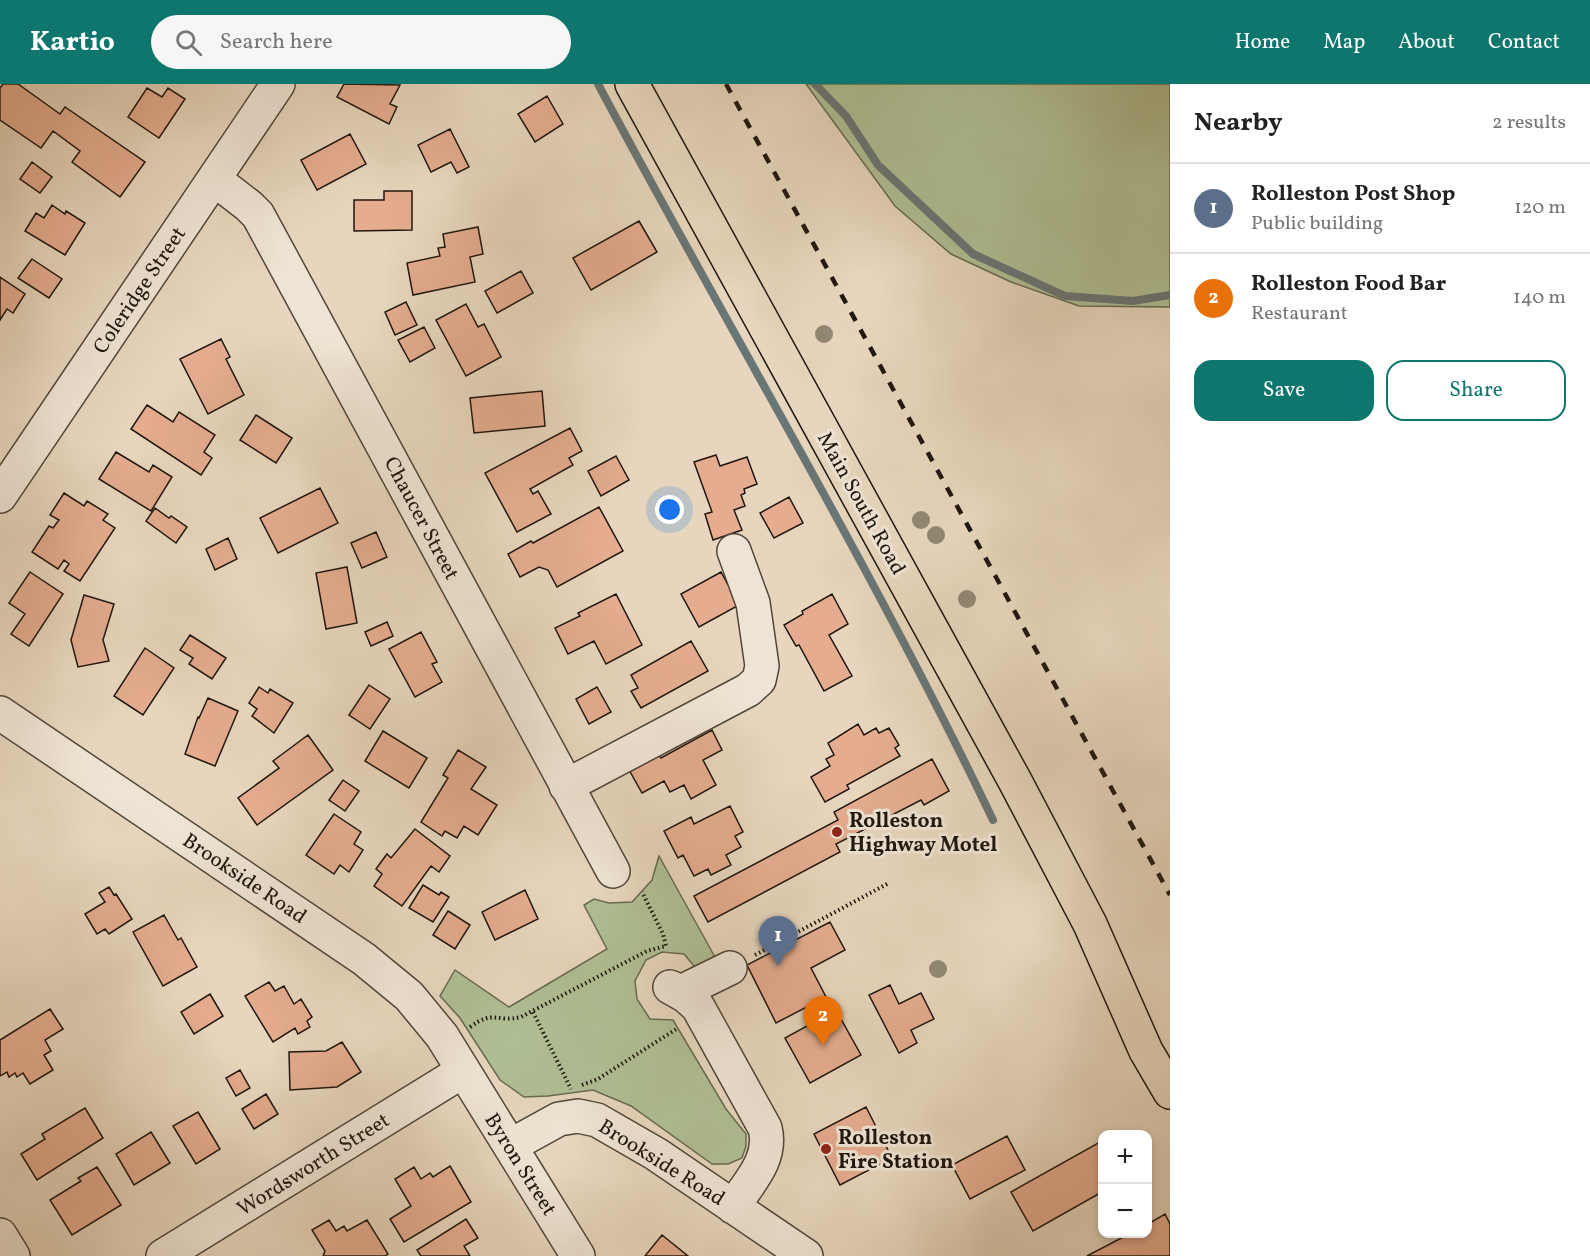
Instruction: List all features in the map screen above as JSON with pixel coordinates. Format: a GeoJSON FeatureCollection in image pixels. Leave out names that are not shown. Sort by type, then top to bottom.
{"type":"FeatureCollection","features":[{"type":"Feature","properties":{"kind":"highway","name":"Main South Road"},"geometry":{"type":"LineString","coordinates":[[633,84],[1009,771],[1090,924],[1146,1051],[1170,1092]]}},
{"type":"Feature","properties":{"kind":"highway","name":"Main South Road"},"geometry":{"type":"LineString","coordinates":[[1090,924],[1170,1050]]}},
{"type":"Feature","properties":{"kind":"street","name":"Coleridge Street"},"geometry":{"type":"LineString","coordinates":[[0,496],[278,84]]}},
{"type":"Feature","properties":{"kind":"street","name":"Chaucer Street"},"geometry":{"type":"LineString","coordinates":[[214,179],[258,215],[613,871]]}},
{"type":"Feature","properties":{"kind":"street"},"geometry":{"type":"LineString","coordinates":[[566,786],[747,690],[759,680],[762,666],[753,603],[734,551]]}},
{"type":"Feature","properties":{"kind":"street","name":"Brookside Road"},"geometry":{"type":"LineString","coordinates":[[0,713],[380,970],[429,1017],[463,1071]]}},
{"type":"Feature","properties":{"kind":"street"},"geometry":{"type":"LineString","coordinates":[[733,1207],[762,1163],[767,1151],[768,1140],[763,1121],[684,998],[741,962]]}},
{"type":"Feature","properties":{"kind":"street","name":"Byron Street"},"geometry":{"type":"LineString","coordinates":[[463,1071],[578,1256]]}},
{"type":"Feature","properties":{"kind":"street","name":"Wordsworth Street"},"geometry":{"type":"LineString","coordinates":[[163,1256],[463,1071]]}},
{"type":"Feature","properties":{"kind":"street","name":"Brookside Road"},"geometry":{"type":"LineString","coordinates":[[510,1146],[559,1119],[573,1102],[597,1120],[656,1154],[806,1256]]}},
{"type":"Feature","properties":{"kind":"street"},"geometry":{"type":"LineString","coordinates":[[0,1235],[13,1256]]}},
{"type":"Feature","properties":{"kind":"path"},"geometry":{"type":"LineString","coordinates":[[741,962],[889,883]]}},
{"type":"Feature","properties":{"kind":"path"},"geometry":{"type":"LineString","coordinates":[[467,1029],[486,1017],[514,1019],[533,1012],[647,951],[666,946],[663,934],[642,892]]}},
{"type":"Feature","properties":{"kind":"path"},"geometry":{"type":"LineString","coordinates":[[533,1012],[573,1102],[684,998]]}},
{"type":"Feature","properties":{"kind":"green space"},"geometry":{"type":"Polygon","coordinates":[[[806,84],[1170,84],[1170,307],[1079,306],[1011,282],[951,254],[895,206],[806,84]]]}},
{"type":"Feature","properties":{"kind":"green space"},"geometry":{"type":"Polygon","coordinates":[[[659,856],[716,959],[695,967],[684,954],[662,952],[646,960],[635,981],[637,999],[650,1019],[673,1020],[726,1109],[746,1134],[746,1146],[742,1158],[728,1164],[712,1164],[631,1106],[593,1090],[524,1097],[500,1080],[460,1018],[440,996],[455,970],[509,1007],[607,949],[584,905],[594,899],[609,903],[632,902],[652,880],[659,856]]]}},
{"type":"Feature","properties":{"kind":"building"},"geometry":{"type":"Polygon","coordinates":[[[3,84],[18,84],[60,114],[65,107],[145,162],[120,197],[72,162],[80,151],[53,131],[41,148],[0,120],[0,88],[3,84]]]}},
{"type":"Feature","properties":{"kind":"building"},"geometry":{"type":"Polygon","coordinates":[[[344,84],[400,85],[390,104],[397,107],[389,124],[337,97],[344,84]]]}},
{"type":"Feature","properties":{"kind":"building"},"geometry":{"type":"Polygon","coordinates":[[[147,88],[162,97],[168,88],[185,99],[159,138],[128,117],[147,88]]]}},
{"type":"Feature","properties":{"kind":"building"},"geometry":{"type":"Polygon","coordinates":[[[547,96],[563,124],[535,142],[518,114],[547,96]]]}},
{"type":"Feature","properties":{"kind":"building"},"geometry":{"type":"Polygon","coordinates":[[[450,129],[469,167],[457,173],[451,162],[431,172],[418,145],[450,129]]]}},
{"type":"Feature","properties":{"kind":"building"},"geometry":{"type":"Polygon","coordinates":[[[350,134],[366,164],[317,190],[301,160],[350,134]]]}},
{"type":"Feature","properties":{"kind":"building"},"geometry":{"type":"Polygon","coordinates":[[[32,162],[52,177],[40,193],[20,179],[32,162]]]}},
{"type":"Feature","properties":{"kind":"building"},"geometry":{"type":"Polygon","coordinates":[[[384,191],[412,191],[412,230],[354,231],[354,200],[384,200],[384,191]]]}},
{"type":"Feature","properties":{"kind":"building"},"geometry":{"type":"Polygon","coordinates":[[[52,205],[85,223],[65,255],[25,231],[36,213],[44,218],[52,205]]]}},
{"type":"Feature","properties":{"kind":"building"},"geometry":{"type":"Polygon","coordinates":[[[639,221],[657,252],[591,290],[573,258],[639,221]]]}},
{"type":"Feature","properties":{"kind":"building"},"geometry":{"type":"Polygon","coordinates":[[[478,227],[483,254],[470,257],[475,282],[413,295],[407,263],[440,256],[438,248],[445,247],[443,234],[478,227]]]}},
{"type":"Feature","properties":{"kind":"building"},"geometry":{"type":"Polygon","coordinates":[[[32,259],[62,279],[49,298],[18,278],[32,259]]]}},
{"type":"Feature","properties":{"kind":"building"},"geometry":{"type":"Polygon","coordinates":[[[521,271],[533,293],[497,313],[485,291],[521,271]]]}},
{"type":"Feature","properties":{"kind":"building"},"geometry":{"type":"Polygon","coordinates":[[[0,277],[25,294],[13,313],[7,309],[0,320],[0,277]]]}},
{"type":"Feature","properties":{"kind":"building"},"geometry":{"type":"Polygon","coordinates":[[[406,302],[417,325],[395,335],[385,312],[406,302]]]}},
{"type":"Feature","properties":{"kind":"building"},"geometry":{"type":"Polygon","coordinates":[[[466,304],[478,327],[484,324],[501,357],[466,376],[436,320],[466,304]]]}},
{"type":"Feature","properties":{"kind":"building"},"geometry":{"type":"Polygon","coordinates":[[[424,327],[435,348],[410,362],[398,340],[424,327]]]}},
{"type":"Feature","properties":{"kind":"building"},"geometry":{"type":"Polygon","coordinates":[[[221,339],[230,357],[226,359],[244,395],[208,414],[180,359],[221,339]]]}},
{"type":"Feature","properties":{"kind":"building"},"geometry":{"type":"Polygon","coordinates":[[[542,391],[545,426],[474,433],[470,398],[542,391]]]}},
{"type":"Feature","properties":{"kind":"building"},"geometry":{"type":"Polygon","coordinates":[[[147,405],[173,422],[179,412],[215,435],[204,452],[212,458],[201,475],[131,429],[147,405]]]}},
{"type":"Feature","properties":{"kind":"building"},"geometry":{"type":"Polygon","coordinates":[[[256,415],[292,438],[276,463],[240,440],[256,415]]]}},
{"type":"Feature","properties":{"kind":"building"},"geometry":{"type":"Polygon","coordinates":[[[570,428],[582,451],[569,458],[573,465],[530,489],[533,494],[538,491],[551,514],[517,532],[485,473],[570,428]]]}},
{"type":"Feature","properties":{"kind":"building"},"geometry":{"type":"Polygon","coordinates":[[[116,452],[149,472],[153,465],[172,477],[151,511],[99,479],[116,452]]]}},
{"type":"Feature","properties":{"kind":"building"},"geometry":{"type":"Polygon","coordinates":[[[716,455],[720,466],[747,457],[757,484],[744,489],[745,493],[741,495],[745,506],[734,510],[742,530],[713,540],[705,514],[712,512],[694,462],[716,455]]]}},
{"type":"Feature","properties":{"kind":"building"},"geometry":{"type":"Polygon","coordinates":[[[616,456],[629,480],[601,496],[588,471],[616,456]]]}},
{"type":"Feature","properties":{"kind":"building"},"geometry":{"type":"Polygon","coordinates":[[[320,488],[338,523],[278,553],[260,518],[320,488]]]}},
{"type":"Feature","properties":{"kind":"building"},"geometry":{"type":"Polygon","coordinates":[[[64,493],[84,506],[87,501],[108,514],[103,520],[115,528],[80,581],[64,571],[69,564],[64,560],[58,569],[32,552],[49,526],[53,528],[59,520],[50,515],[64,493]]]}},
{"type":"Feature","properties":{"kind":"building"},"geometry":{"type":"Polygon","coordinates":[[[789,497],[803,523],[774,538],[760,513],[789,497]]]}},
{"type":"Feature","properties":{"kind":"building"},"geometry":{"type":"Polygon","coordinates":[[[599,507],[623,551],[557,587],[548,570],[539,567],[520,577],[508,554],[599,507]]]}},
{"type":"Feature","properties":{"kind":"building"},"geometry":{"type":"Polygon","coordinates":[[[155,508],[187,527],[176,543],[146,521],[155,508]]]}},
{"type":"Feature","properties":{"kind":"building"},"geometry":{"type":"Polygon","coordinates":[[[376,532],[387,557],[362,568],[351,543],[376,532]]]}},
{"type":"Feature","properties":{"kind":"building"},"geometry":{"type":"Polygon","coordinates":[[[228,538],[237,559],[215,570],[206,549],[228,538]]]}},
{"type":"Feature","properties":{"kind":"building"},"geometry":{"type":"Polygon","coordinates":[[[347,567],[357,623],[326,629],[316,573],[347,567]]]}},
{"type":"Feature","properties":{"kind":"building"},"geometry":{"type":"Polygon","coordinates":[[[30,572],[63,594],[29,646],[11,634],[25,614],[9,603],[30,572]]]}},
{"type":"Feature","properties":{"kind":"building"},"geometry":{"type":"Polygon","coordinates":[[[721,572],[739,605],[699,627],[681,594],[721,572]]]}},
{"type":"Feature","properties":{"kind":"building"},"geometry":{"type":"Polygon","coordinates":[[[616,594],[642,645],[606,664],[594,641],[568,654],[555,628],[580,616],[578,613],[616,594]]]}},
{"type":"Feature","properties":{"kind":"building"},"geometry":{"type":"Polygon","coordinates":[[[832,594],[848,624],[829,635],[852,676],[824,691],[799,645],[796,646],[784,625],[803,614],[802,611],[832,594]]]}},
{"type":"Feature","properties":{"kind":"building"},"geometry":{"type":"Polygon","coordinates":[[[84,595],[114,604],[103,640],[109,661],[78,667],[71,640],[84,595]]]}},
{"type":"Feature","properties":{"kind":"building"},"geometry":{"type":"Polygon","coordinates":[[[387,622],[393,636],[371,646],[365,632],[387,622]]]}},
{"type":"Feature","properties":{"kind":"building"},"geometry":{"type":"Polygon","coordinates":[[[421,632],[437,662],[432,664],[442,682],[415,697],[389,649],[421,632]]]}},
{"type":"Feature","properties":{"kind":"building"},"geometry":{"type":"Polygon","coordinates":[[[190,635],[226,658],[212,679],[189,664],[193,658],[180,650],[190,635]]]}},
{"type":"Feature","properties":{"kind":"building"},"geometry":{"type":"Polygon","coordinates":[[[691,641],[708,671],[641,708],[631,691],[638,688],[631,675],[691,641]]]}},
{"type":"Feature","properties":{"kind":"building"},"geometry":{"type":"Polygon","coordinates":[[[145,648],[174,668],[143,715],[114,696],[145,648]]]}},
{"type":"Feature","properties":{"kind":"building"},"geometry":{"type":"Polygon","coordinates":[[[369,685],[390,699],[370,729],[349,715],[369,685]]]}},
{"type":"Feature","properties":{"kind":"building"},"geometry":{"type":"Polygon","coordinates":[[[259,687],[268,693],[270,689],[293,703],[274,733],[252,716],[257,709],[249,703],[259,687]]]}},
{"type":"Feature","properties":{"kind":"building"},"geometry":{"type":"Polygon","coordinates":[[[597,687],[611,712],[589,724],[576,699],[597,687]]]}},
{"type":"Feature","properties":{"kind":"building"},"geometry":{"type":"Polygon","coordinates":[[[208,698],[238,711],[215,766],[185,754],[198,717],[208,698]]]}},
{"type":"Feature","properties":{"kind":"building"},"geometry":{"type":"Polygon","coordinates":[[[858,724],[864,735],[876,728],[879,733],[889,728],[899,745],[895,748],[900,756],[847,785],[849,789],[825,802],[811,777],[830,766],[826,759],[834,755],[828,743],[858,724]]]}},
{"type":"Feature","properties":{"kind":"building"},"geometry":{"type":"Polygon","coordinates":[[[712,730],[722,750],[703,760],[716,785],[691,799],[684,785],[670,792],[664,781],[642,793],[628,768],[657,752],[661,758],[712,730]]]}},
{"type":"Feature","properties":{"kind":"building"},"geometry":{"type":"Polygon","coordinates":[[[383,731],[427,758],[409,788],[365,761],[383,731]]]}},
{"type":"Feature","properties":{"kind":"building"},"geometry":{"type":"Polygon","coordinates":[[[308,735],[333,770],[257,825],[238,798],[279,768],[273,761],[308,735]]]}},
{"type":"Feature","properties":{"kind":"building"},"geometry":{"type":"Polygon","coordinates":[[[458,750],[486,767],[471,789],[497,805],[478,835],[464,826],[457,838],[445,831],[442,836],[421,822],[448,778],[443,775],[458,750]]]}},
{"type":"Feature","properties":{"kind":"building","name":"Rolleston Highway Motel"},"geometry":{"type":"Polygon","coordinates":[[[932,759],[949,791],[924,805],[921,800],[836,844],[840,852],[708,922],[694,896],[838,820],[834,812],[932,759]]]}},
{"type":"Feature","properties":{"kind":"building"},"geometry":{"type":"Polygon","coordinates":[[[343,780],[359,791],[345,811],[329,800],[343,780]]]}},
{"type":"Feature","properties":{"kind":"building"},"geometry":{"type":"Polygon","coordinates":[[[730,806],[743,832],[735,836],[741,847],[726,855],[731,865],[711,875],[708,869],[694,876],[683,855],[678,858],[664,831],[691,817],[694,824],[730,806]]]}},
{"type":"Feature","properties":{"kind":"building"},"geometry":{"type":"Polygon","coordinates":[[[334,814],[361,832],[354,844],[363,850],[349,872],[340,865],[334,874],[306,855],[334,814]]]}},
{"type":"Feature","properties":{"kind":"building"},"geometry":{"type":"Polygon","coordinates":[[[415,829],[450,856],[439,872],[431,866],[402,906],[374,886],[382,874],[376,869],[387,854],[391,858],[415,829]]]}},
{"type":"Feature","properties":{"kind":"building"},"geometry":{"type":"Polygon","coordinates":[[[423,885],[439,895],[441,892],[449,897],[433,922],[409,908],[423,885]]]}},
{"type":"Feature","properties":{"kind":"building"},"geometry":{"type":"Polygon","coordinates":[[[109,887],[132,919],[109,934],[105,929],[97,934],[85,914],[105,902],[99,893],[109,887]]]}},
{"type":"Feature","properties":{"kind":"building"},"geometry":{"type":"Polygon","coordinates":[[[525,890],[538,919],[495,940],[482,912],[525,890]]]}},
{"type":"Feature","properties":{"kind":"building"},"geometry":{"type":"Polygon","coordinates":[[[448,911],[470,925],[455,949],[433,935],[448,911]]]}},
{"type":"Feature","properties":{"kind":"building"},"geometry":{"type":"Polygon","coordinates":[[[164,915],[178,940],[181,938],[197,967],[163,986],[133,932],[164,915]]]}},
{"type":"Feature","properties":{"kind":"building"},"geometry":{"type":"Polygon","coordinates":[[[830,922],[845,950],[811,968],[826,997],[776,1023],[747,965],[830,922]]]}},
{"type":"Feature","properties":{"kind":"building"},"geometry":{"type":"Polygon","coordinates":[[[269,982],[275,991],[284,986],[294,1004],[301,999],[312,1017],[307,1021],[310,1027],[298,1034],[295,1028],[273,1042],[245,996],[269,982]]]}},
{"type":"Feature","properties":{"kind":"building"},"geometry":{"type":"Polygon","coordinates":[[[890,985],[899,1004],[921,993],[934,1019],[911,1030],[917,1043],[899,1053],[869,995],[890,985]]]}},
{"type":"Feature","properties":{"kind":"building"},"geometry":{"type":"Polygon","coordinates":[[[210,994],[223,1016],[194,1034],[181,1012],[210,994]]]}},
{"type":"Feature","properties":{"kind":"building"},"geometry":{"type":"Polygon","coordinates":[[[50,1009],[63,1029],[45,1040],[51,1051],[44,1055],[53,1070],[30,1084],[23,1073],[17,1077],[15,1073],[9,1077],[7,1072],[0,1076],[0,1040],[50,1009]]]}},
{"type":"Feature","properties":{"kind":"building"},"geometry":{"type":"Polygon","coordinates":[[[836,1010],[861,1055],[810,1083],[785,1038],[836,1010]]]}},
{"type":"Feature","properties":{"kind":"building"},"geometry":{"type":"Polygon","coordinates":[[[342,1042],[361,1072],[337,1087],[290,1090],[289,1052],[326,1051],[342,1042]]]}},
{"type":"Feature","properties":{"kind":"building"},"geometry":{"type":"Polygon","coordinates":[[[240,1070],[250,1088],[236,1096],[226,1078],[240,1070]]]}},
{"type":"Feature","properties":{"kind":"building"},"geometry":{"type":"Polygon","coordinates":[[[266,1094],[278,1114],[254,1129],[242,1109],[266,1094]]]}},
{"type":"Feature","properties":{"kind":"building"},"geometry":{"type":"Polygon","coordinates":[[[866,1107],[892,1158],[840,1185],[814,1134],[866,1107]]]}},
{"type":"Feature","properties":{"kind":"building"},"geometry":{"type":"Polygon","coordinates":[[[85,1108],[103,1138],[37,1180],[21,1154],[45,1139],[42,1134],[85,1108]]]}},
{"type":"Feature","properties":{"kind":"building"},"geometry":{"type":"Polygon","coordinates":[[[198,1112],[220,1149],[196,1164],[173,1126],[198,1112]]]}},
{"type":"Feature","properties":{"kind":"building"},"geometry":{"type":"Polygon","coordinates":[[[151,1132],[170,1163],[134,1185],[116,1154],[151,1132]]]}},
{"type":"Feature","properties":{"kind":"building"},"geometry":{"type":"Polygon","coordinates":[[[1007,1136],[1025,1170],[970,1199],[952,1165],[1007,1136]]]}},
{"type":"Feature","properties":{"kind":"building"},"geometry":{"type":"Polygon","coordinates":[[[1098,1143],[1098,1194],[1033,1231],[1011,1192],[1098,1143]]]}},
{"type":"Feature","properties":{"kind":"building"},"geometry":{"type":"Polygon","coordinates":[[[450,1166],[471,1202],[404,1242],[390,1219],[411,1206],[395,1179],[414,1167],[421,1179],[430,1173],[433,1177],[450,1166]]]}},
{"type":"Feature","properties":{"kind":"building"},"geometry":{"type":"Polygon","coordinates":[[[97,1167],[121,1205],[72,1235],[50,1200],[81,1181],[78,1178],[97,1167]]]}},
{"type":"Feature","properties":{"kind":"building"},"geometry":{"type":"Polygon","coordinates":[[[1165,1214],[1170,1224],[1170,1256],[1087,1256],[1121,1238],[1152,1238],[1152,1222],[1165,1214]]]}},
{"type":"Feature","properties":{"kind":"building"},"geometry":{"type":"Polygon","coordinates":[[[466,1219],[478,1238],[464,1246],[470,1256],[421,1256],[417,1250],[466,1219]]]}},
{"type":"Feature","properties":{"kind":"building"},"geometry":{"type":"Polygon","coordinates":[[[329,1220],[336,1231],[344,1226],[347,1231],[367,1220],[388,1254],[385,1256],[323,1256],[325,1251],[312,1230],[329,1220]]]}},
{"type":"Feature","properties":{"kind":"building"},"geometry":{"type":"Polygon","coordinates":[[[662,1235],[688,1256],[645,1256],[662,1235]]]}},
{"type":"Feature","properties":{"kind":"waterway"},"geometry":{"type":"LineString","coordinates":[[598,84],[850,542],[947,726],[993,820]]}},
{"type":"Feature","properties":{"kind":"waterway"},"geometry":{"type":"LineString","coordinates":[[815,84],[846,116],[878,165],[973,254],[1065,296],[1133,301],[1170,295]]}},
{"type":"Feature","properties":{"kind":"railway"},"geometry":{"type":"LineString","coordinates":[[726,84],[1170,895]]}},
{"type":"Feature","properties":{"kind":"place","name":"Rolleston Highway Motel"},"geometry":{"type":"Point","coordinates":[837,832]}},
{"type":"Feature","properties":{"kind":"place","name":"Rolleston Post Shop"},"geometry":{"type":"Point","coordinates":[778,966]}},
{"type":"Feature","properties":{"kind":"place","name":"Rolleston Food Bar"},"geometry":{"type":"Point","coordinates":[823,1046]}},
{"type":"Feature","properties":{"kind":"place","name":"Rolleston Fire Station"},"geometry":{"type":"Point","coordinates":[826,1149]}}]}
